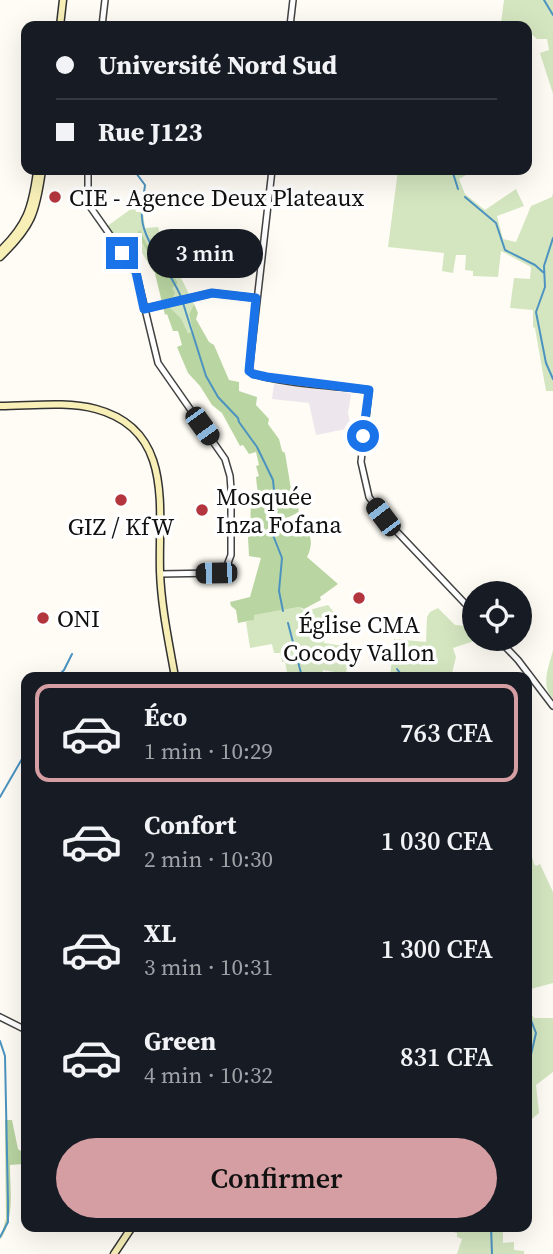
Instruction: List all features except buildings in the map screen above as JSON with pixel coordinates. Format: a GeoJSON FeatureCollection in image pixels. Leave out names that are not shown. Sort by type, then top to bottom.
{"type":"FeatureCollection","features":[{"type":"Feature","properties":{"kind":"main road"},"geometry":{"type":"LineString","coordinates":[[59,21],[61,0]]}},
{"type":"Feature","properties":{"kind":"main road"},"geometry":{"type":"LineString","coordinates":[[0,251],[15,236],[29,215],[38,175]]}},
{"type":"Feature","properties":{"kind":"main road"},"geometry":{"type":"LineString","coordinates":[[0,257],[19,239],[33,218],[38,199],[39,175]]}},
{"type":"Feature","properties":{"kind":"main road"},"geometry":{"type":"LineString","coordinates":[[0,406],[61,405],[95,409],[117,418],[139,436],[153,458],[158,474],[160,574],[174,672]]}},
{"type":"Feature","properties":{"kind":"main road"},"geometry":{"type":"LineString","coordinates":[[114,1254],[129,1232]]}},
{"type":"Feature","properties":{"kind":"street"},"geometry":{"type":"LineString","coordinates":[[103,21],[105,0]]}},
{"type":"Feature","properties":{"kind":"street"},"geometry":{"type":"LineString","coordinates":[[291,21],[293,0]]}},
{"type":"Feature","properties":{"kind":"street"},"geometry":{"type":"LineString","coordinates":[[88,175],[91,208],[136,272],[158,363],[221,453],[231,482],[232,555],[226,568],[216,573],[160,574]]}},
{"type":"Feature","properties":{"kind":"street"},"geometry":{"type":"LineString","coordinates":[[271,175],[248,365],[251,373],[284,380],[369,390],[361,463],[369,497],[383,517],[462,600]]}},
{"type":"Feature","properties":{"kind":"street"},"geometry":{"type":"LineString","coordinates":[[144,309],[212,293],[256,298]]}},
{"type":"Feature","properties":{"kind":"street"},"geometry":{"type":"LineString","coordinates":[[509,651],[527,672]]}},
{"type":"Feature","properties":{"kind":"street"},"geometry":{"type":"LineString","coordinates":[[532,678],[553,706]]}},
{"type":"Feature","properties":{"kind":"street"},"geometry":{"type":"LineString","coordinates":[[0,1017],[21,1028]]}},
{"type":"Feature","properties":{"kind":"shaded area"},"geometry":{"type":"Polygon","coordinates":[[[274,384],[350,393],[348,413],[351,428],[316,435],[309,403],[272,399],[274,384]]]}},
{"type":"Feature","properties":{"kind":"green space"},"geometry":{"type":"Polygon","coordinates":[[[504,0],[553,0],[553,94],[540,53],[549,50],[547,39],[537,39],[532,34],[532,21],[501,21],[504,0]]]}},
{"type":"Feature","properties":{"kind":"green space"},"geometry":{"type":"Polygon","coordinates":[[[397,175],[466,175],[459,179],[465,194],[485,210],[516,189],[524,206],[497,216],[503,239],[516,242],[531,206],[552,197],[553,193],[553,391],[546,391],[533,327],[533,310],[510,308],[514,278],[530,279],[531,267],[501,251],[498,277],[473,276],[473,271],[465,270],[466,255],[456,255],[453,273],[442,271],[444,253],[388,247],[397,175]]]}},
{"type":"Feature","properties":{"kind":"green space"},"geometry":{"type":"Polygon","coordinates":[[[135,206],[136,212],[143,212],[145,228],[158,227],[162,240],[169,243],[175,266],[194,304],[189,314],[193,332],[188,333],[181,318],[168,306],[171,288],[178,283],[167,263],[163,246],[147,245],[140,231],[137,233],[152,261],[154,273],[138,246],[137,239],[122,238],[120,235],[114,238],[106,227],[135,206]]]}},
{"type":"Feature","properties":{"kind":"green space"},"geometry":{"type":"Polygon","coordinates":[[[140,230],[147,245],[163,246],[167,263],[178,283],[172,288],[175,293],[168,306],[181,318],[188,333],[193,332],[189,314],[194,304],[198,313],[196,319],[209,342],[214,345],[229,380],[239,382],[239,391],[257,397],[256,405],[269,419],[268,424],[279,439],[299,512],[287,518],[295,529],[304,525],[311,541],[307,557],[338,584],[320,597],[321,600],[304,609],[299,607],[254,615],[254,620],[238,623],[236,610],[230,602],[250,597],[261,558],[249,556],[248,537],[251,497],[258,496],[256,477],[259,476],[256,466],[259,465],[256,452],[249,454],[243,445],[240,446],[222,413],[212,405],[188,373],[177,347],[182,345],[178,331],[173,331],[167,314],[165,315],[152,261],[137,233],[140,230]]]}},
{"type":"Feature","properties":{"kind":"green space"},"geometry":{"type":"Polygon","coordinates":[[[328,605],[337,616],[329,616],[324,643],[350,647],[346,672],[287,672],[285,662],[282,662],[280,653],[274,653],[272,644],[250,648],[246,622],[253,620],[253,615],[299,607],[305,611],[328,605]]]}},
{"type":"Feature","properties":{"kind":"green space"},"geometry":{"type":"Polygon","coordinates":[[[438,608],[455,625],[462,626],[462,645],[453,648],[456,657],[452,672],[391,672],[394,639],[426,642],[427,617],[438,608]]]}},
{"type":"Feature","properties":{"kind":"green space"},"geometry":{"type":"Polygon","coordinates":[[[553,650],[553,699],[546,682],[553,650]]]}},
{"type":"Feature","properties":{"kind":"green space"},"geometry":{"type":"Polygon","coordinates":[[[532,857],[536,866],[540,864],[553,892],[553,983],[532,989],[532,857]]]}},
{"type":"Feature","properties":{"kind":"green space"},"geometry":{"type":"Polygon","coordinates":[[[532,1015],[534,1018],[553,1018],[553,1072],[536,1085],[539,1113],[532,1119],[532,1015]]]}},
{"type":"Feature","properties":{"kind":"green space"},"geometry":{"type":"Polygon","coordinates":[[[5,1120],[12,1120],[18,1149],[21,1151],[21,1164],[10,1165],[10,1213],[0,1240],[6,1219],[5,1120]]]}},
{"type":"Feature","properties":{"kind":"green space"},"geometry":{"type":"Polygon","coordinates":[[[453,1232],[503,1232],[503,1243],[514,1242],[514,1250],[524,1251],[524,1254],[457,1254],[462,1239],[457,1237],[457,1233],[453,1232]]]}},
{"type":"Feature","properties":{"kind":"waterway"},"geometry":{"type":"LineString","coordinates":[[544,0],[553,15]]}},
{"type":"Feature","properties":{"kind":"waterway"},"geometry":{"type":"LineString","coordinates":[[138,175],[145,185],[142,218],[147,237],[181,297]]}},
{"type":"Feature","properties":{"kind":"waterway"},"geometry":{"type":"LineString","coordinates":[[454,175],[458,189]]}},
{"type":"Feature","properties":{"kind":"waterway"},"geometry":{"type":"LineString","coordinates":[[465,197],[496,223],[505,250],[535,265],[544,273]]}},
{"type":"Feature","properties":{"kind":"waterway"},"geometry":{"type":"LineString","coordinates":[[553,238],[544,266],[545,287],[536,312],[546,363],[553,379]]}},
{"type":"Feature","properties":{"kind":"waterway"},"geometry":{"type":"LineString","coordinates":[[183,303],[206,376],[218,397],[238,418],[257,447],[273,480],[275,501],[269,525],[282,558],[279,591],[283,611]]}},
{"type":"Feature","properties":{"kind":"waterway"},"geometry":{"type":"LineString","coordinates":[[288,623],[301,672]]}},
{"type":"Feature","properties":{"kind":"waterway"},"geometry":{"type":"LineString","coordinates":[[62,672],[72,654]]}},
{"type":"Feature","properties":{"kind":"waterway"},"geometry":{"type":"LineString","coordinates":[[0,797],[21,761]]}},
{"type":"Feature","properties":{"kind":"waterway"},"geometry":{"type":"LineString","coordinates":[[532,1023],[536,1033],[532,1050]]}},
{"type":"Feature","properties":{"kind":"waterway"},"geometry":{"type":"LineString","coordinates":[[0,1041],[5,1056],[8,1203],[8,1222],[0,1237]]}},
{"type":"Feature","properties":{"kind":"waterway"},"geometry":{"type":"LineString","coordinates":[[491,1232],[492,1254]]}},
{"type":"Feature","properties":{"kind":"place","name":"CIE - Agence Deux Plateaux"},"geometry":{"type":"Point","coordinates":[55,197]}},
{"type":"Feature","properties":{"kind":"place","name":"GIZ / KfW"},"geometry":{"type":"Point","coordinates":[121,500]}},
{"type":"Feature","properties":{"kind":"place","name":"Mosquée Inza Fofana"},"geometry":{"type":"Point","coordinates":[202,510]}},
{"type":"Feature","properties":{"kind":"place","name":"Église CMA Cocody Vallon"},"geometry":{"type":"Point","coordinates":[359,598]}},
{"type":"Feature","properties":{"kind":"place","name":"ONI"},"geometry":{"type":"Point","coordinates":[43,618]}},
{"type":"Feature","properties":{"kind":"route"},"geometry":{"type":"LineString","coordinates":[[122,253],[136,272],[144,309],[212,293],[256,298],[249,371],[284,380],[369,390],[363,436]]}}]}
